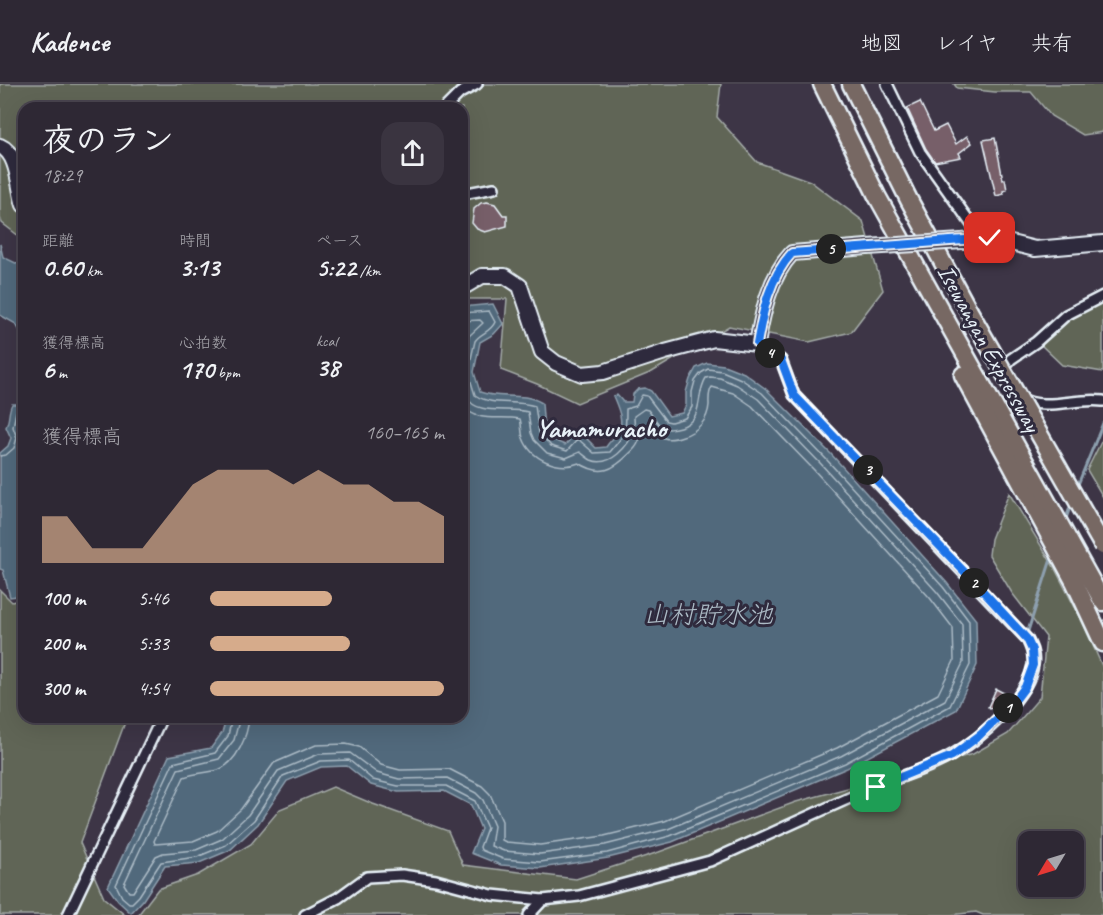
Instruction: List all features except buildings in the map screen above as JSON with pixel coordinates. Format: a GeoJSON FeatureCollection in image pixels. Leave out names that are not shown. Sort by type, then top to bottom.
{"type":"FeatureCollection","features":[{"type":"Feature","properties":{"kind":"highway","name":"Isewangan Expressway"},"geometry":{"type":"LineString","coordinates":[[822,84],[943,327],[1082,579],[1103,602]]}},
{"type":"Feature","properties":{"kind":"highway","name":"Isewangan Expressway"},"geometry":{"type":"LineString","coordinates":[[851,84],[909,200],[969,311],[1103,546]]}},
{"type":"Feature","properties":{"kind":"highway"},"geometry":{"type":"LineString","coordinates":[[1082,579],[1103,643]]}},
{"type":"Feature","properties":{"kind":"street"},"geometry":{"type":"LineString","coordinates":[[451,102],[460,93],[477,84]]}},
{"type":"Feature","properties":{"kind":"street"},"geometry":{"type":"LineString","coordinates":[[886,84],[920,152],[982,239]]}},
{"type":"Feature","properties":{"kind":"street"},"geometry":{"type":"LineString","coordinates":[[0,146],[9,153],[18,180]]}},
{"type":"Feature","properties":{"kind":"street"},"geometry":{"type":"LineString","coordinates":[[468,193],[494,188]]}},
{"type":"Feature","properties":{"kind":"street"},"geometry":{"type":"LineString","coordinates":[[757,344],[764,302],[784,261],[792,253],[990,238],[1035,249],[1103,243]]}},
{"type":"Feature","properties":{"kind":"street"},"geometry":{"type":"LineString","coordinates":[[305,915],[338,898],[367,877],[402,875],[436,880],[492,895],[543,900],[579,896],[710,861],[876,787],[952,756],[980,735],[1013,703],[1025,687],[1033,665],[1032,650],[1027,639],[794,395],[781,360],[757,344],[714,339],[603,372],[582,374],[556,363],[542,352],[520,286],[505,276],[482,276],[468,284]]}},
{"type":"Feature","properties":{"kind":"street"},"geometry":{"type":"LineString","coordinates":[[1103,296],[1066,315],[1036,342],[1011,358],[1000,372],[1005,389],[1024,400],[1045,404],[1078,400],[1103,402]]}},
{"type":"Feature","properties":{"kind":"street"},"geometry":{"type":"LineString","coordinates":[[68,915],[159,723]]}},
{"type":"Feature","properties":{"kind":"street"},"geometry":{"type":"LineString","coordinates":[[529,915],[543,900]]}},
{"type":"Feature","properties":{"kind":"green space"},"geometry":{"type":"Polygon","coordinates":[[[0,84],[721,84],[717,117],[757,162],[810,181],[863,221],[883,290],[851,332],[809,342],[729,326],[652,372],[577,403],[501,370],[507,299],[468,299],[468,102],[18,102],[18,235],[2,223],[0,218],[0,84]]]}},
{"type":"Feature","properties":{"kind":"green space"},"geometry":{"type":"Polygon","coordinates":[[[954,84],[1103,84],[1103,132],[1083,135],[1051,116],[1031,92],[995,92],[957,88],[954,84]]]}},
{"type":"Feature","properties":{"kind":"green space"},"geometry":{"type":"Polygon","coordinates":[[[1103,293],[1103,372],[1062,365],[1039,343],[1103,293]]]}},
{"type":"Feature","properties":{"kind":"green space"},"geometry":{"type":"Polygon","coordinates":[[[1103,438],[1103,497],[1087,470],[1103,438]]]}},
{"type":"Feature","properties":{"kind":"green space"},"geometry":{"type":"Polygon","coordinates":[[[1009,493],[1054,567],[1103,668],[1103,915],[983,915],[976,912],[951,915],[138,915],[158,889],[198,875],[251,844],[280,809],[333,787],[448,831],[463,865],[576,879],[659,852],[796,802],[973,754],[1008,734],[1040,697],[1046,637],[1012,593],[989,555],[991,539],[1009,493]]]}},
{"type":"Feature","properties":{"kind":"green space"},"geometry":{"type":"Polygon","coordinates":[[[0,590],[12,602],[18,600],[18,723],[125,723],[80,843],[104,898],[125,915],[0,915],[0,590]]]}},
{"type":"Feature","properties":{"kind":"water"},"geometry":{"type":"Polygon","coordinates":[[[0,244],[3,257],[18,264],[18,328],[16,324],[0,315],[0,244]]]}},
{"type":"Feature","properties":{"kind":"water","name":"山村貯水池"},"geometry":{"type":"Polygon","coordinates":[[[493,304],[503,324],[494,334],[480,342],[474,372],[480,392],[527,397],[542,403],[545,430],[557,442],[565,445],[569,441],[569,435],[574,432],[582,434],[596,448],[606,447],[619,431],[621,421],[613,396],[617,395],[623,402],[632,402],[633,394],[638,389],[645,388],[651,391],[669,416],[682,413],[686,405],[686,392],[690,379],[696,368],[707,363],[724,365],[744,373],[766,389],[831,454],[947,583],[976,620],[977,665],[956,710],[847,768],[672,842],[608,858],[540,868],[501,865],[471,853],[481,829],[471,805],[444,791],[398,792],[371,785],[347,766],[321,767],[287,781],[258,824],[230,850],[199,863],[165,866],[143,900],[131,913],[108,887],[169,756],[211,748],[222,733],[225,723],[468,723],[468,306],[493,304]]]}},
{"type":"Feature","properties":{"kind":"water"},"geometry":{"type":"Polygon","coordinates":[[[12,404],[18,404],[18,596],[10,597],[3,570],[0,569],[0,453],[8,446],[11,438],[6,427],[12,404]]]}},
{"type":"Feature","properties":{"kind":"waterway"},"geometry":{"type":"LineString","coordinates":[[1077,487],[1103,423]]}},
{"type":"Feature","properties":{"kind":"waterway"},"geometry":{"type":"LineString","coordinates":[[1065,521],[1072,502]]}},
{"type":"Feature","properties":{"kind":"waterway"},"geometry":{"type":"LineString","coordinates":[[1028,631],[1052,556]]}},
{"type":"Feature","properties":{"kind":"district","name":"Yamamuracho"},"geometry":{"type":"Point","coordinates":[601,428]}},
{"type":"Feature","properties":{"kind":"route"},"geometry":{"type":"LineString","coordinates":[[876,787],[952,756],[980,735],[1013,703],[1025,687],[1033,665],[1032,650],[1027,639],[980,588],[794,395],[781,360],[757,344],[764,302],[784,261],[792,253],[802,250],[990,238]]}}]}
